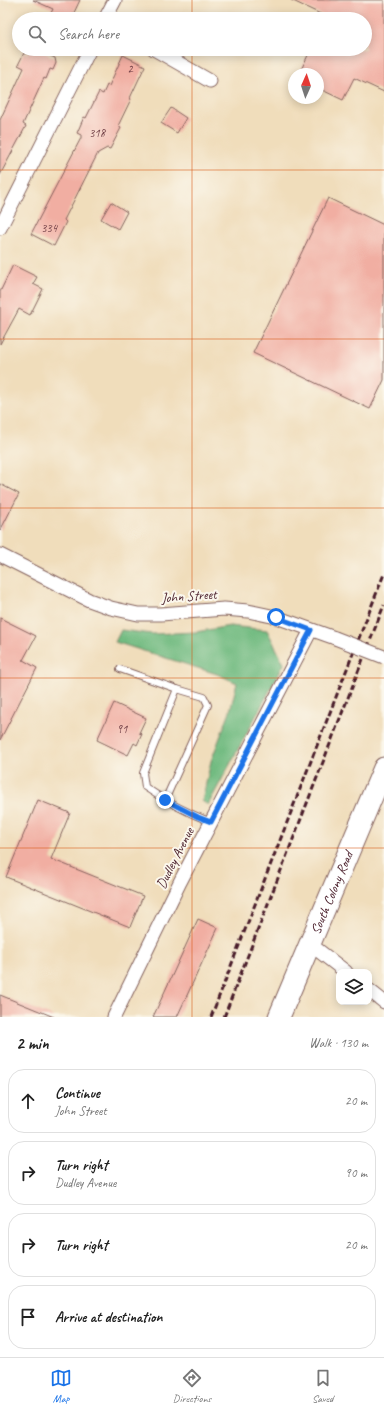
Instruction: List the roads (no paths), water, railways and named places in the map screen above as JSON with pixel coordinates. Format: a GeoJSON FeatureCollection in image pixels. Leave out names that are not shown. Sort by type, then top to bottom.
{"type":"FeatureCollection","features":[{"type":"Feature","properties":{"kind":"main road","name":"South Colony Road"},"geometry":{"type":"LineString","coordinates":[[279,1017],[384,768]]}},
{"type":"Feature","properties":{"kind":"street"},"geometry":{"type":"LineString","coordinates":[[109,12],[115,0]]}},
{"type":"Feature","properties":{"kind":"street"},"geometry":{"type":"LineString","coordinates":[[0,228],[86,56]]}},
{"type":"Feature","properties":{"kind":"street"},"geometry":{"type":"LineString","coordinates":[[166,56],[210,81]]}},
{"type":"Feature","properties":{"kind":"street","name":"John Street"},"geometry":{"type":"LineString","coordinates":[[0,555],[89,600],[124,611],[138,614],[169,614],[224,609],[248,611],[276,617],[384,657]]}},
{"type":"Feature","properties":{"kind":"street","name":"Dudley Avenue"},"geometry":{"type":"LineString","coordinates":[[114,1017],[176,889],[311,630]]}},
{"type":"Feature","properties":{"kind":"street"},"geometry":{"type":"LineString","coordinates":[[368,807],[384,790]]}},
{"type":"Feature","properties":{"kind":"street"},"geometry":{"type":"LineString","coordinates":[[310,944],[342,969]]}},
{"type":"Feature","properties":{"kind":"street"},"geometry":{"type":"LineString","coordinates":[[372,992],[384,1002]]}},
{"type":"Feature","properties":{"kind":"lane"},"geometry":{"type":"LineString","coordinates":[[120,669],[177,690],[204,697],[208,705],[165,800]]}},
{"type":"Feature","properties":{"kind":"lane"},"geometry":{"type":"LineString","coordinates":[[177,690],[143,773],[145,787],[165,800],[211,822]]}},
{"type":"Feature","properties":{"kind":"railway"},"geometry":{"type":"LineString","coordinates":[[211,1017],[384,574]]}},
{"type":"Feature","properties":{"kind":"railway"},"geometry":{"type":"LineString","coordinates":[[224,1017],[384,605]]}}]}
